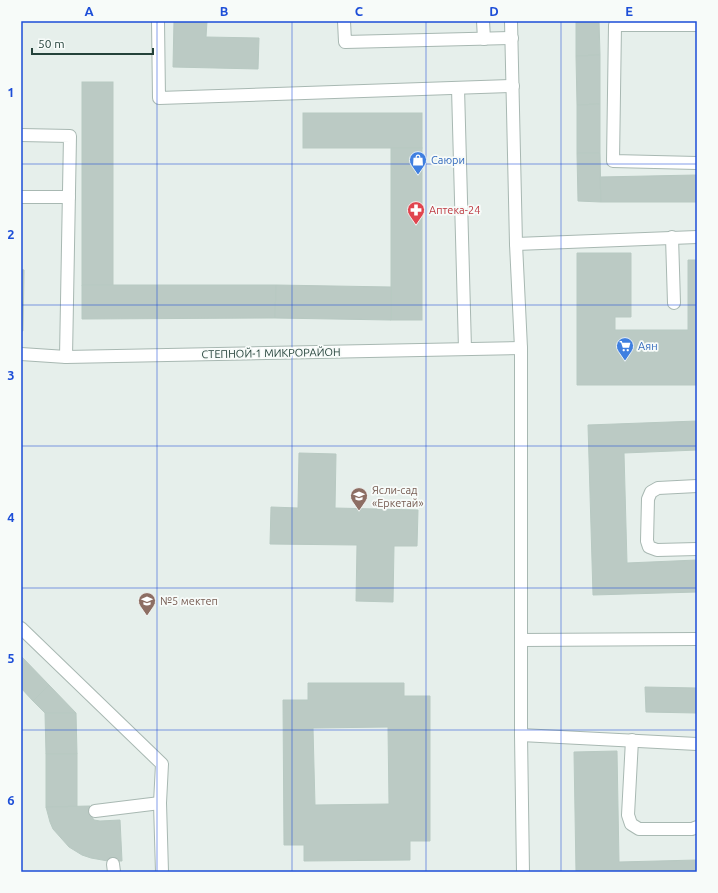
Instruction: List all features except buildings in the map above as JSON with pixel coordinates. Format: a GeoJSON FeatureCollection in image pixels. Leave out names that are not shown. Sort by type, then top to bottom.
{"type":"FeatureCollection","features":[{"type":"Feature","properties":{"kind":"street"},"geometry":{"type":"LineString","coordinates":[[158,21],[159,98],[513,86]]}},
{"type":"Feature","properties":{"kind":"street"},"geometry":{"type":"LineString","coordinates":[[344,21],[345,42],[512,38]]}},
{"type":"Feature","properties":{"kind":"street"},"geometry":{"type":"LineString","coordinates":[[484,21],[484,38]]}},
{"type":"Feature","properties":{"kind":"street"},"geometry":{"type":"LineString","coordinates":[[511,21],[516,244],[521,348],[521,734],[523,872]]}},
{"type":"Feature","properties":{"kind":"street"},"geometry":{"type":"LineString","coordinates":[[697,25],[615,25],[613,161],[697,163]]}},
{"type":"Feature","properties":{"kind":"street"},"geometry":{"type":"LineString","coordinates":[[458,88],[466,349]]}},
{"type":"Feature","properties":{"kind":"street"},"geometry":{"type":"LineString","coordinates":[[21,135],[70,136],[66,357]]}},
{"type":"Feature","properties":{"kind":"street"},"geometry":{"type":"LineString","coordinates":[[21,197],[69,197]]}},
{"type":"Feature","properties":{"kind":"street"},"geometry":{"type":"LineString","coordinates":[[672,237],[674,303]]}},
{"type":"Feature","properties":{"kind":"street"},"geometry":{"type":"LineString","coordinates":[[516,244],[697,237]]}},
{"type":"Feature","properties":{"kind":"street","name":"СТЕПНОЙ-1 МИКРОРАЙОН"},"geometry":{"type":"LineString","coordinates":[[21,354],[66,357],[521,348]]}},
{"type":"Feature","properties":{"kind":"street"},"geometry":{"type":"LineString","coordinates":[[697,486],[658,488],[651,492],[648,499],[647,541],[649,547],[657,550],[697,549]]}},
{"type":"Feature","properties":{"kind":"street"},"geometry":{"type":"LineString","coordinates":[[21,628],[162,764],[160,803],[162,872]]}},
{"type":"Feature","properties":{"kind":"street"},"geometry":{"type":"LineString","coordinates":[[521,640],[697,639]]}},
{"type":"Feature","properties":{"kind":"street"},"geometry":{"type":"LineString","coordinates":[[521,734],[697,744]]}},
{"type":"Feature","properties":{"kind":"street"},"geometry":{"type":"LineString","coordinates":[[632,740],[628,815],[631,824],[639,829],[692,829],[697,827]]}},
{"type":"Feature","properties":{"kind":"street"},"geometry":{"type":"LineString","coordinates":[[95,811],[160,803]]}},
{"type":"Feature","properties":{"kind":"place","name":"Саюри"},"geometry":{"type":"Point","coordinates":[418,175]}},
{"type":"Feature","properties":{"kind":"place","name":"Аптека-24"},"geometry":{"type":"Point","coordinates":[416,225]}},
{"type":"Feature","properties":{"kind":"place","name":"Аян"},"geometry":{"type":"Point","coordinates":[625,361]}},
{"type":"Feature","properties":{"kind":"place","name":"Ясли-сад «Еркетай»"},"geometry":{"type":"Point","coordinates":[359,511]}},
{"type":"Feature","properties":{"kind":"place","name":"№5 мектеп"},"geometry":{"type":"Point","coordinates":[147,616]}}]}
